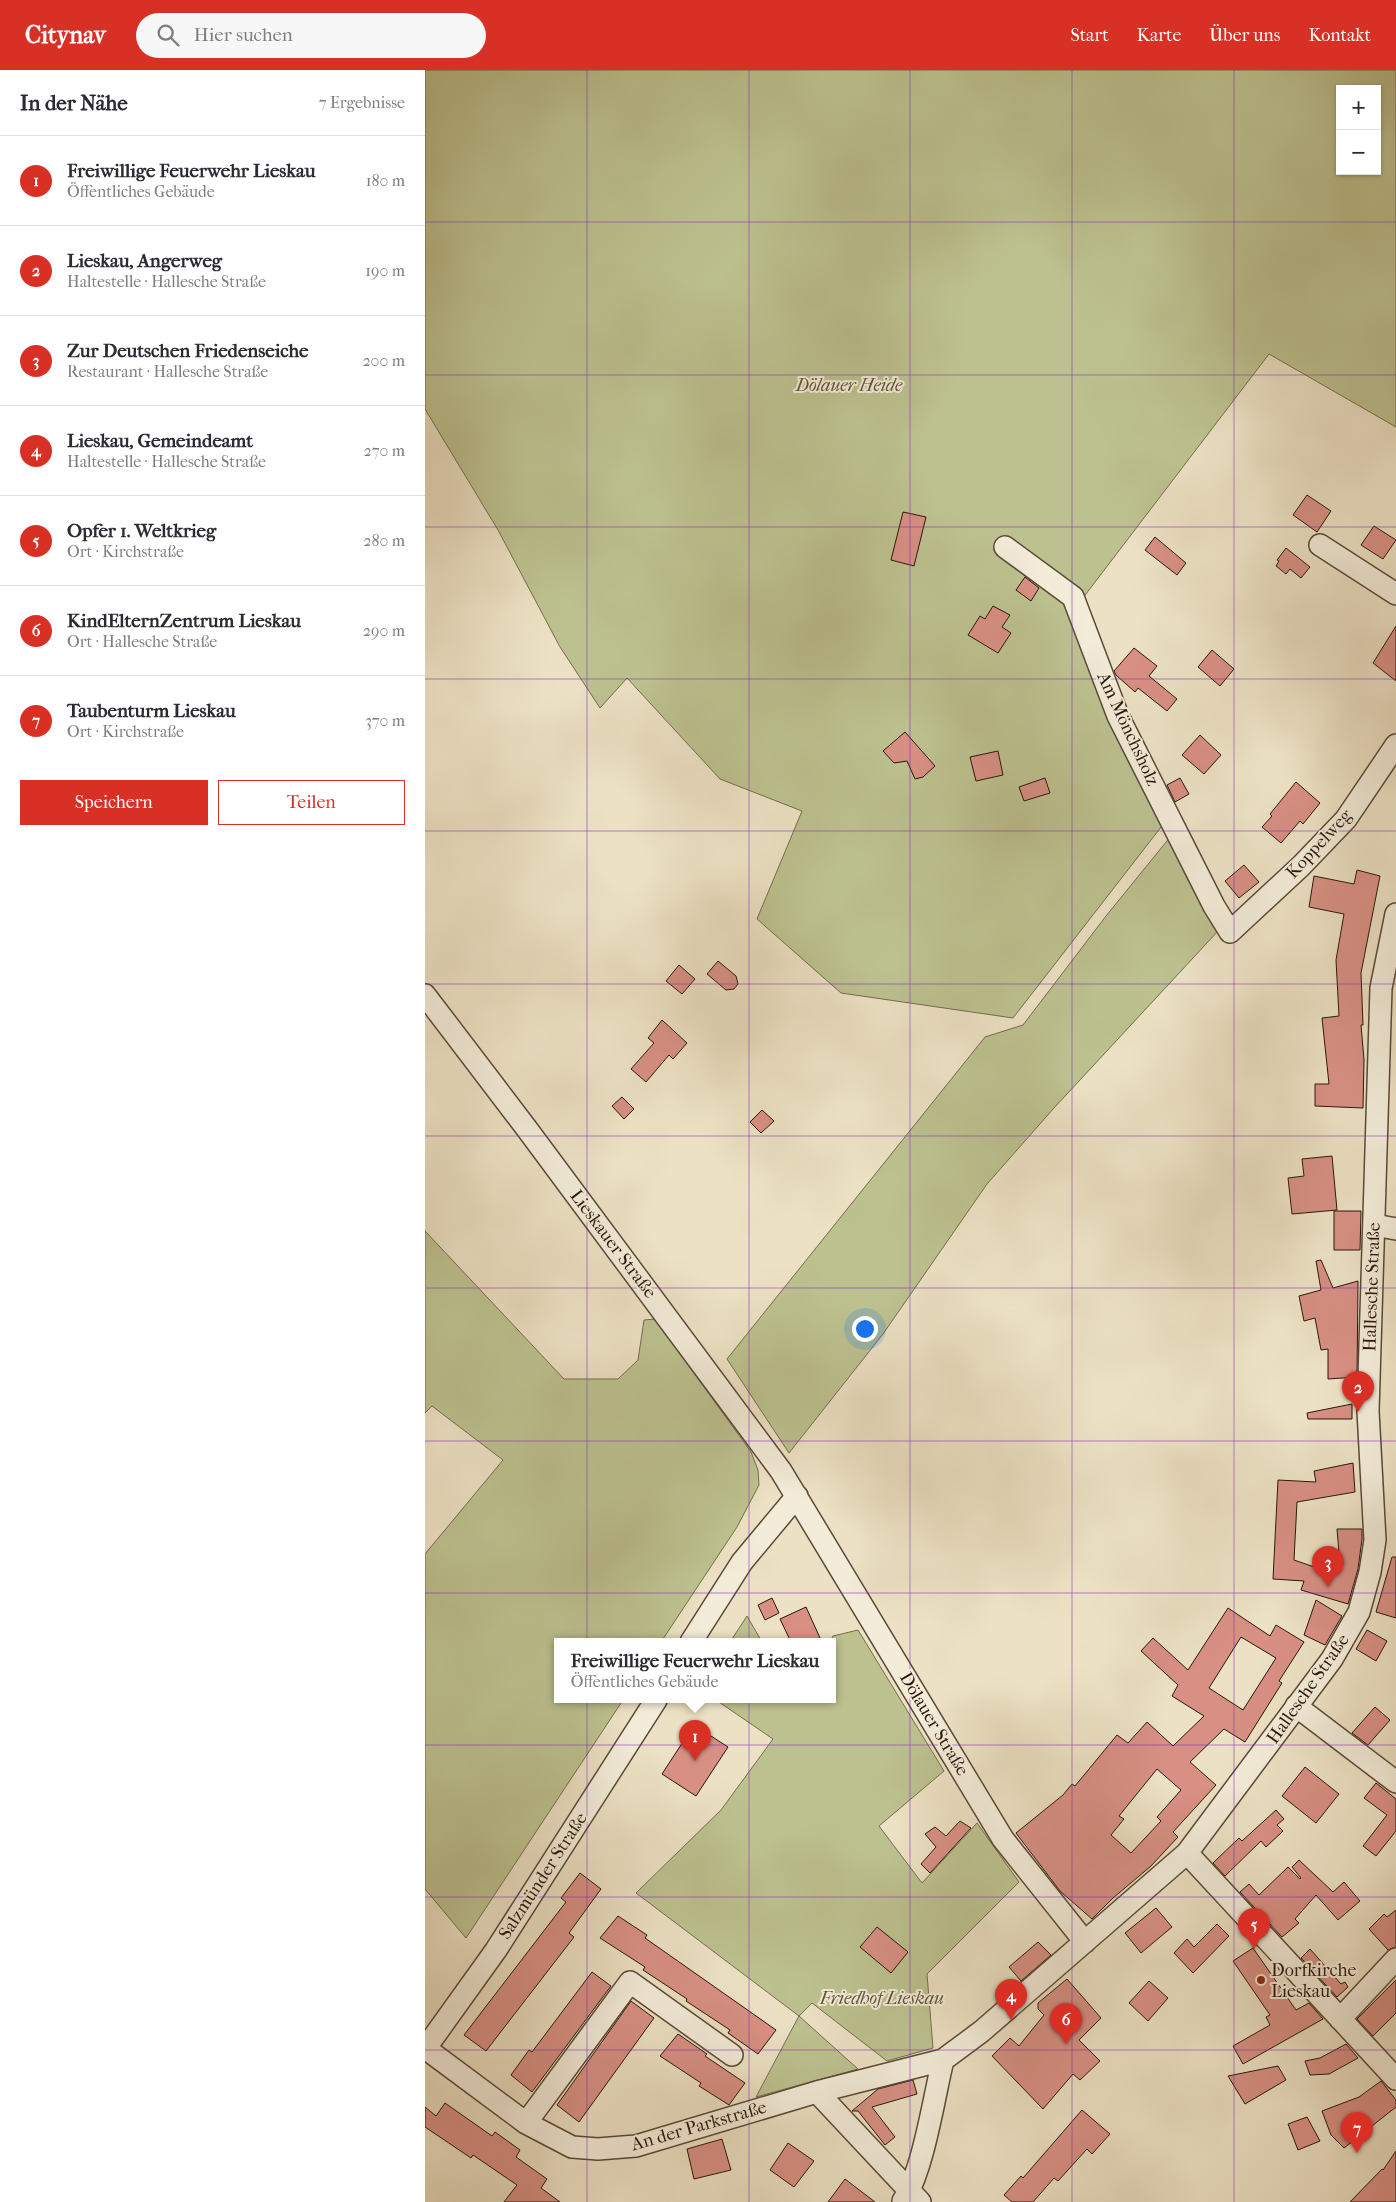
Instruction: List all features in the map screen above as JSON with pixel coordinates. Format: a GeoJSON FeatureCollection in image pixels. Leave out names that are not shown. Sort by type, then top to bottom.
{"type":"FeatureCollection","features":[{"type":"Feature","properties":{"kind":"street"},"geometry":{"type":"LineString","coordinates":[[1320,545],[1396,594]]}},
{"type":"Feature","properties":{"kind":"street","name":"Am Mönchsholz"},"geometry":{"type":"LineString","coordinates":[[1005,548],[1073,597],[1118,716],[1214,906],[1230,932]]}},
{"type":"Feature","properties":{"kind":"street","name":"Koppelweg"},"geometry":{"type":"LineString","coordinates":[[1230,932],[1301,866],[1346,819],[1396,746]]}},
{"type":"Feature","properties":{"kind":"street","name":"Hallesche Straße"},"geometry":{"type":"LineString","coordinates":[[817,2092],[943,2060],[982,2031],[1187,1853],[1332,1659],[1359,1612],[1370,1572],[1375,1540],[1368,1411],[1374,1225],[1388,982],[1396,914]]}},
{"type":"Feature","properties":{"kind":"street","name":"Lieskauer Straße"},"geometry":{"type":"LineString","coordinates":[[425,995],[781,1471],[797,1496]]}},
{"type":"Feature","properties":{"kind":"street"},"geometry":{"type":"LineString","coordinates":[[1374,1225],[1396,1229]]}},
{"type":"Feature","properties":{"kind":"street"},"geometry":{"type":"LineString","coordinates":[[694,1638],[741,1562],[797,1496]]}},
{"type":"Feature","properties":{"kind":"street","name":"Dölauer Straße"},"geometry":{"type":"LineString","coordinates":[[797,1496],[1003,1839],[1085,1942]]}},
{"type":"Feature","properties":{"kind":"street","name":"Salzmünder Straße"},"geometry":{"type":"LineString","coordinates":[[425,2048],[496,1950],[653,1703]]}},
{"type":"Feature","properties":{"kind":"street"},"geometry":{"type":"LineString","coordinates":[[1296,1706],[1396,1782]]}},
{"type":"Feature","properties":{"kind":"street"},"geometry":{"type":"LineString","coordinates":[[1187,1853],[1396,2078]]}},
{"type":"Feature","properties":{"kind":"street"},"geometry":{"type":"LineString","coordinates":[[1340,2019],[1396,1959]]}},
{"type":"Feature","properties":{"kind":"street"},"geometry":{"type":"LineString","coordinates":[[526,2123],[630,1982],[732,2055]]}},
{"type":"Feature","properties":{"kind":"street","name":"An der Parkstraße"},"geometry":{"type":"LineString","coordinates":[[425,2048],[526,2123],[572,2148],[636,2146],[817,2092]]}},
{"type":"Feature","properties":{"kind":"street"},"geometry":{"type":"LineString","coordinates":[[910,2198],[943,2060]]}},
{"type":"Feature","properties":{"kind":"street"},"geometry":{"type":"LineString","coordinates":[[817,2092],[910,2198]]}},
{"type":"Feature","properties":{"kind":"green space","name":"Dölauer Heide"},"geometry":{"type":"Polygon","coordinates":[[[425,70],[1396,70],[1396,427],[1269,354],[1073,611],[1165,822],[1013,1018],[841,993],[757,919],[802,811],[720,779],[627,678],[600,708],[560,647],[498,530],[425,409],[425,70]]]}},
{"type":"Feature","properties":{"kind":"green space"},"geometry":{"type":"Polygon","coordinates":[[[1171,836],[1219,930],[1054,1108],[987,1184],[883,1334],[789,1453],[727,1359],[985,1037],[1023,1025],[1106,916],[1171,836]]]}},
{"type":"Feature","properties":{"kind":"green space"},"geometry":{"type":"Polygon","coordinates":[[[425,1231],[564,1379],[618,1379],[638,1360],[644,1320],[655,1319],[751,1452],[758,1470],[759,1485],[737,1527],[664,1638],[554,1638],[554,1703],[621,1703],[466,1938],[425,1889],[425,1554],[503,1460],[432,1406],[425,1413],[425,1231]]]}},
{"type":"Feature","properties":{"kind":"green space"},"geometry":{"type":"Polygon","coordinates":[[[747,1616],[760,1638],[733,1638],[747,1616]]]}},
{"type":"Feature","properties":{"kind":"green space","name":"Friedhof Lieskau"},"geometry":{"type":"Polygon","coordinates":[[[858,1630],[944,1771],[879,1826],[922,1883],[977,1823],[1019,1882],[927,1974],[933,2048],[887,2061],[812,2003],[799,2016],[636,1893],[721,1810],[773,1739],[720,1703],[836,1703],[836,1638],[832,1638],[833,1636],[858,1630]]]}},
{"type":"Feature","properties":{"kind":"green space"},"geometry":{"type":"Polygon","coordinates":[[[799,2016],[858,2069],[756,2097],[799,2016]]]}},
{"type":"Feature","properties":{"kind":"building"},"geometry":{"type":"Polygon","coordinates":[[[1307,495],[1331,511],[1317,532],[1293,515],[1307,495]]]}},
{"type":"Feature","properties":{"kind":"building"},"geometry":{"type":"Polygon","coordinates":[[[903,512],[926,517],[914,566],[891,560],[903,512]]]}},
{"type":"Feature","properties":{"kind":"building"},"geometry":{"type":"Polygon","coordinates":[[[1374,526],[1396,540],[1383,559],[1361,545],[1374,526]]]}},
{"type":"Feature","properties":{"kind":"building"},"geometry":{"type":"Polygon","coordinates":[[[1155,537],[1186,563],[1177,575],[1145,550],[1155,537]]]}},
{"type":"Feature","properties":{"kind":"building"},"geometry":{"type":"Polygon","coordinates":[[[1286,548],[1310,567],[1301,578],[1290,569],[1286,574],[1276,566],[1279,561],[1277,560],[1286,548]]]}},
{"type":"Feature","properties":{"kind":"building"},"geometry":{"type":"Polygon","coordinates":[[[1025,577],[1039,588],[1031,601],[1016,590],[1025,577]]]}},
{"type":"Feature","properties":{"kind":"building"},"geometry":{"type":"Polygon","coordinates":[[[993,606],[1010,615],[1002,627],[1011,633],[998,653],[968,635],[980,616],[985,619],[993,606]]]}},
{"type":"Feature","properties":{"kind":"building"},"geometry":{"type":"Polygon","coordinates":[[[1396,626],[1396,681],[1373,663],[1396,626]]]}},
{"type":"Feature","properties":{"kind":"building"},"geometry":{"type":"Polygon","coordinates":[[[1134,648],[1157,666],[1149,676],[1177,699],[1167,711],[1138,688],[1135,692],[1116,675],[1114,671],[1134,648]]]}},
{"type":"Feature","properties":{"kind":"building"},"geometry":{"type":"Polygon","coordinates":[[[1212,650],[1234,669],[1220,686],[1198,667],[1212,650]]]}},
{"type":"Feature","properties":{"kind":"building"},"geometry":{"type":"Polygon","coordinates":[[[905,732],[935,766],[923,777],[915,779],[907,761],[894,763],[883,751],[905,732]]]}},
{"type":"Feature","properties":{"kind":"building"},"geometry":{"type":"Polygon","coordinates":[[[1200,735],[1221,755],[1204,774],[1182,755],[1200,735]]]}},
{"type":"Feature","properties":{"kind":"building"},"geometry":{"type":"Polygon","coordinates":[[[998,751],[1003,775],[976,781],[970,757],[998,751]]]}},
{"type":"Feature","properties":{"kind":"building"},"geometry":{"type":"Polygon","coordinates":[[[1045,778],[1050,793],[1024,801],[1019,787],[1045,778]]]}},
{"type":"Feature","properties":{"kind":"building"},"geometry":{"type":"Polygon","coordinates":[[[1180,778],[1189,794],[1175,802],[1167,785],[1180,778]]]}},
{"type":"Feature","properties":{"kind":"building"},"geometry":{"type":"Polygon","coordinates":[[[1296,782],[1320,803],[1303,824],[1300,821],[1281,843],[1262,827],[1296,782]]]}},
{"type":"Feature","properties":{"kind":"building"},"geometry":{"type":"Polygon","coordinates":[[[1244,865],[1259,882],[1239,898],[1225,881],[1244,865]]]}},
{"type":"Feature","properties":{"kind":"building"},"geometry":{"type":"Polygon","coordinates":[[[1357,870],[1380,876],[1361,973],[1363,1025],[1361,1025],[1364,1060],[1363,1108],[1315,1106],[1315,1084],[1329,1084],[1322,1018],[1339,1016],[1336,960],[1344,914],[1309,907],[1314,876],[1354,884],[1357,870]]]}},
{"type":"Feature","properties":{"kind":"building"},"geometry":{"type":"Polygon","coordinates":[[[718,961],[736,976],[738,984],[734,989],[726,990],[707,974],[718,961]]]}},
{"type":"Feature","properties":{"kind":"building"},"geometry":{"type":"Polygon","coordinates":[[[679,965],[695,979],[682,994],[666,981],[679,965]]]}},
{"type":"Feature","properties":{"kind":"building"},"geometry":{"type":"Polygon","coordinates":[[[662,1020],[687,1043],[673,1059],[669,1055],[646,1082],[631,1069],[654,1043],[648,1038],[662,1020]]]}},
{"type":"Feature","properties":{"kind":"building"},"geometry":{"type":"Polygon","coordinates":[[[622,1097],[634,1109],[624,1119],[612,1106],[622,1097]]]}},
{"type":"Feature","properties":{"kind":"building"},"geometry":{"type":"Polygon","coordinates":[[[762,1110],[774,1121],[761,1133],[750,1122],[762,1110]]]}},
{"type":"Feature","properties":{"kind":"building"},"geometry":{"type":"Polygon","coordinates":[[[1332,1156],[1337,1210],[1292,1214],[1288,1178],[1304,1176],[1302,1159],[1332,1156]]]}},
{"type":"Feature","properties":{"kind":"building"},"geometry":{"type":"Polygon","coordinates":[[[1334,1211],[1361,1211],[1360,1250],[1334,1250],[1334,1211]]]}},
{"type":"Feature","properties":{"kind":"building"},"geometry":{"type":"Polygon","coordinates":[[[1321,1260],[1333,1288],[1358,1281],[1357,1377],[1328,1379],[1328,1349],[1321,1350],[1315,1318],[1304,1321],[1299,1296],[1321,1290],[1316,1261],[1321,1260]]]}},
{"type":"Feature","properties":{"kind":"building"},"geometry":{"type":"Polygon","coordinates":[[[1352,1404],[1352,1419],[1308,1419],[1307,1413],[1352,1404]]]}},
{"type":"Feature","properties":{"kind":"building"},"geometry":{"type":"Polygon","coordinates":[[[1353,1463],[1355,1492],[1297,1502],[1294,1560],[1332,1573],[1339,1553],[1337,1529],[1362,1529],[1358,1569],[1348,1604],[1301,1590],[1304,1581],[1273,1579],[1278,1480],[1316,1482],[1314,1471],[1353,1463]]]}},
{"type":"Feature","properties":{"kind":"building"},"geometry":{"type":"Polygon","coordinates":[[[1392,1557],[1396,1557],[1396,1618],[1376,1612],[1392,1557]]]}},
{"type":"Feature","properties":{"kind":"building"},"geometry":{"type":"Polygon","coordinates":[[[772,1598],[779,1613],[765,1620],[758,1605],[772,1598]]]}},
{"type":"Feature","properties":{"kind":"building"},"geometry":{"type":"Polygon","coordinates":[[[1316,1600],[1342,1616],[1325,1645],[1304,1635],[1316,1600]]]}},
{"type":"Feature","properties":{"kind":"building"},"geometry":{"type":"Polygon","coordinates":[[[806,1607],[820,1638],[789,1638],[780,1619],[806,1607]]]}},
{"type":"Feature","properties":{"kind":"building"},"geometry":{"type":"Polygon","coordinates":[[[1228,1608],[1270,1636],[1276,1625],[1304,1642],[1279,1681],[1282,1683],[1245,1742],[1224,1729],[1190,1762],[1216,1785],[1173,1832],[1178,1837],[1151,1866],[1113,1898],[1092,1919],[1060,1891],[1016,1833],[1063,1795],[1072,1784],[1075,1786],[1117,1735],[1128,1743],[1147,1722],[1173,1746],[1204,1716],[1172,1696],[1178,1685],[1141,1651],[1153,1638],[1188,1670],[1228,1608]],[[1241,1637],[1209,1688],[1243,1710],[1276,1658],[1241,1637]],[[1157,1769],[1119,1816],[1124,1819],[1111,1835],[1131,1853],[1161,1821],[1157,1817],[1181,1790],[1157,1769]]]}},
{"type":"Feature","properties":{"kind":"building"},"geometry":{"type":"Polygon","coordinates":[[[1367,1630],[1387,1641],[1376,1661],[1356,1649],[1367,1630]]]}},
{"type":"Feature","properties":{"kind":"building"},"geometry":{"type":"Polygon","coordinates":[[[1375,1707],[1390,1720],[1368,1745],[1352,1733],[1375,1707]]]}},
{"type":"Feature","properties":{"kind":"building"},"geometry":{"type":"Polygon","coordinates":[[[694,1725],[728,1747],[696,1796],[662,1774],[694,1725]]]}},
{"type":"Feature","properties":{"kind":"building"},"geometry":{"type":"Polygon","coordinates":[[[1305,1767],[1339,1794],[1316,1823],[1282,1796],[1305,1767]]]}},
{"type":"Feature","properties":{"kind":"building"},"geometry":{"type":"Polygon","coordinates":[[[1376,1783],[1396,1799],[1396,1831],[1376,1856],[1363,1846],[1387,1815],[1364,1798],[1376,1783]]]}},
{"type":"Feature","properties":{"kind":"building"},"geometry":{"type":"Polygon","coordinates":[[[1276,1810],[1284,1819],[1277,1825],[1283,1831],[1266,1847],[1261,1841],[1225,1876],[1213,1863],[1239,1838],[1242,1841],[1276,1810]]]}},
{"type":"Feature","properties":{"kind":"building"},"geometry":{"type":"Polygon","coordinates":[[[960,1821],[971,1828],[930,1873],[921,1864],[936,1847],[925,1834],[935,1827],[946,1836],[960,1821]]]}},
{"type":"Feature","properties":{"kind":"building"},"geometry":{"type":"Polygon","coordinates":[[[1299,1860],[1333,1892],[1344,1882],[1360,1901],[1338,1920],[1316,1895],[1295,1919],[1299,1923],[1282,1937],[1240,1892],[1249,1884],[1259,1895],[1288,1867],[1300,1879],[1292,1867],[1299,1860]]]}},
{"type":"Feature","properties":{"kind":"building"},"geometry":{"type":"Polygon","coordinates":[[[580,1873],[601,1889],[569,1933],[574,1937],[486,2051],[464,2035],[566,1902],[561,1898],[580,1873]]]}},
{"type":"Feature","properties":{"kind":"building"},"geometry":{"type":"Polygon","coordinates":[[[1156,1908],[1172,1927],[1141,1953],[1125,1933],[1156,1908]]]}},
{"type":"Feature","properties":{"kind":"building"},"geometry":{"type":"Polygon","coordinates":[[[1396,1910],[1396,1947],[1388,1950],[1369,1929],[1384,1914],[1387,1917],[1396,1910]]]}},
{"type":"Feature","properties":{"kind":"building"},"geometry":{"type":"Polygon","coordinates":[[[618,1916],[647,1935],[645,1938],[776,2030],[758,2054],[728,2033],[730,2030],[643,1970],[645,1967],[600,1938],[618,1916]]]}},
{"type":"Feature","properties":{"kind":"building"},"geometry":{"type":"Polygon","coordinates":[[[1217,1924],[1229,1936],[1193,1973],[1174,1953],[1187,1939],[1194,1947],[1217,1924]]]}},
{"type":"Feature","properties":{"kind":"building"},"geometry":{"type":"Polygon","coordinates":[[[877,1927],[908,1952],[891,1973],[860,1947],[877,1927]]]}},
{"type":"Feature","properties":{"kind":"building"},"geometry":{"type":"Polygon","coordinates":[[[1038,1942],[1051,1955],[1021,1981],[1009,1967],[1038,1942]]]}},
{"type":"Feature","properties":{"kind":"building"},"geometry":{"type":"Polygon","coordinates":[[[1253,1948],[1296,2010],[1309,2003],[1323,2019],[1243,2064],[1233,2046],[1270,2025],[1266,2017],[1270,2015],[1233,1961],[1253,1948]]]}},
{"type":"Feature","properties":{"kind":"building"},"geometry":{"type":"Polygon","coordinates":[[[1310,1949],[1341,1984],[1345,1982],[1348,1987],[1337,1997],[1301,1958],[1310,1949]]]}},
{"type":"Feature","properties":{"kind":"building"},"geometry":{"type":"Polygon","coordinates":[[[592,1972],[611,1986],[532,2092],[511,2075],[529,2050],[532,2052],[592,1972]]]}},
{"type":"Feature","properties":{"kind":"building"},"geometry":{"type":"Polygon","coordinates":[[[1067,1979],[1101,2018],[1079,2040],[1100,2061],[1080,2080],[1073,2074],[1043,2109],[992,2056],[1010,2038],[1019,2046],[1044,2015],[1038,2009],[1038,2003],[1067,1979]]]}},
{"type":"Feature","properties":{"kind":"building"},"geometry":{"type":"Polygon","coordinates":[[[1396,1980],[1396,2013],[1373,2036],[1357,2019],[1396,1980]]]}},
{"type":"Feature","properties":{"kind":"building"},"geometry":{"type":"Polygon","coordinates":[[[1149,1981],[1168,1998],[1148,2021],[1129,2003],[1149,1981]]]}},
{"type":"Feature","properties":{"kind":"building"},"geometry":{"type":"Polygon","coordinates":[[[631,2001],[654,2018],[579,2122],[557,2105],[631,2001]]]}},
{"type":"Feature","properties":{"kind":"building"},"geometry":{"type":"Polygon","coordinates":[[[678,2034],[707,2054],[705,2056],[745,2083],[729,2105],[699,2086],[701,2083],[660,2056],[678,2034]]]}},
{"type":"Feature","properties":{"kind":"building"},"geometry":{"type":"Polygon","coordinates":[[[1346,2044],[1358,2058],[1329,2074],[1310,2075],[1305,2061],[1320,2058],[1346,2044]]]}},
{"type":"Feature","properties":{"kind":"building"},"geometry":{"type":"Polygon","coordinates":[[[1278,2066],[1286,2080],[1245,2104],[1228,2076],[1278,2066]]]}},
{"type":"Feature","properties":{"kind":"building"},"geometry":{"type":"Polygon","coordinates":[[[913,2080],[917,2094],[872,2107],[895,2137],[885,2145],[858,2111],[852,2111],[878,2089],[913,2080]]]}},
{"type":"Feature","properties":{"kind":"building"},"geometry":{"type":"Polygon","coordinates":[[[1381,2081],[1396,2100],[1396,2107],[1344,2148],[1331,2135],[1322,2111],[1359,2097],[1381,2081]]]}},
{"type":"Feature","properties":{"kind":"building"},"geometry":{"type":"Polygon","coordinates":[[[445,2103],[492,2136],[495,2132],[520,2150],[516,2157],[547,2179],[541,2188],[560,2202],[504,2202],[517,2185],[473,2155],[471,2158],[425,2127],[425,2107],[436,2116],[445,2103]]]}},
{"type":"Feature","properties":{"kind":"building"},"geometry":{"type":"Polygon","coordinates":[[[1082,2110],[1110,2134],[1092,2154],[1087,2149],[1058,2181],[1054,2178],[1033,2202],[1012,2202],[1004,2195],[1021,2176],[1023,2178],[1082,2110]]]}},
{"type":"Feature","properties":{"kind":"building"},"geometry":{"type":"Polygon","coordinates":[[[1307,2117],[1320,2141],[1298,2150],[1288,2124],[1307,2117]]]}},
{"type":"Feature","properties":{"kind":"building"},"geometry":{"type":"Polygon","coordinates":[[[722,2139],[731,2170],[694,2179],[687,2149],[722,2139]]]}},
{"type":"Feature","properties":{"kind":"building"},"geometry":{"type":"Polygon","coordinates":[[[788,2143],[814,2161],[794,2187],[770,2170],[788,2143]]]}},
{"type":"Feature","properties":{"kind":"building"},"geometry":{"type":"Polygon","coordinates":[[[1396,2151],[1396,2202],[1350,2202],[1383,2170],[1396,2151]]]}},
{"type":"Feature","properties":{"kind":"building"},"geometry":{"type":"Polygon","coordinates":[[[845,2179],[875,2202],[828,2202],[845,2179]]]}},
{"type":"Feature","properties":{"kind":"place","name":"Lieskau, Angerweg"},"geometry":{"type":"Point","coordinates":[1358,1412]}},
{"type":"Feature","properties":{"kind":"place","name":"Zur Deutschen Friedenseiche"},"geometry":{"type":"Point","coordinates":[1328,1587]}},
{"type":"Feature","properties":{"kind":"place","name":"Freiwillige Feuerwehr Lieskau"},"geometry":{"type":"Point","coordinates":[695,1761]}},
{"type":"Feature","properties":{"kind":"place","name":"Opfer 1. Weltkrieg"},"geometry":{"type":"Point","coordinates":[1254,1949]}},
{"type":"Feature","properties":{"kind":"place","name":"Dorfkirche Lieskau"},"geometry":{"type":"Point","coordinates":[1261,1980]}},
{"type":"Feature","properties":{"kind":"place","name":"Lieskau, Gemeindeamt"},"geometry":{"type":"Point","coordinates":[1011,2020]}},
{"type":"Feature","properties":{"kind":"place","name":"KindElternZentrum Lieskau"},"geometry":{"type":"Point","coordinates":[1066,2044]}},
{"type":"Feature","properties":{"kind":"place","name":"Taubenturm Lieskau"},"geometry":{"type":"Point","coordinates":[1357,2153]}}]}
